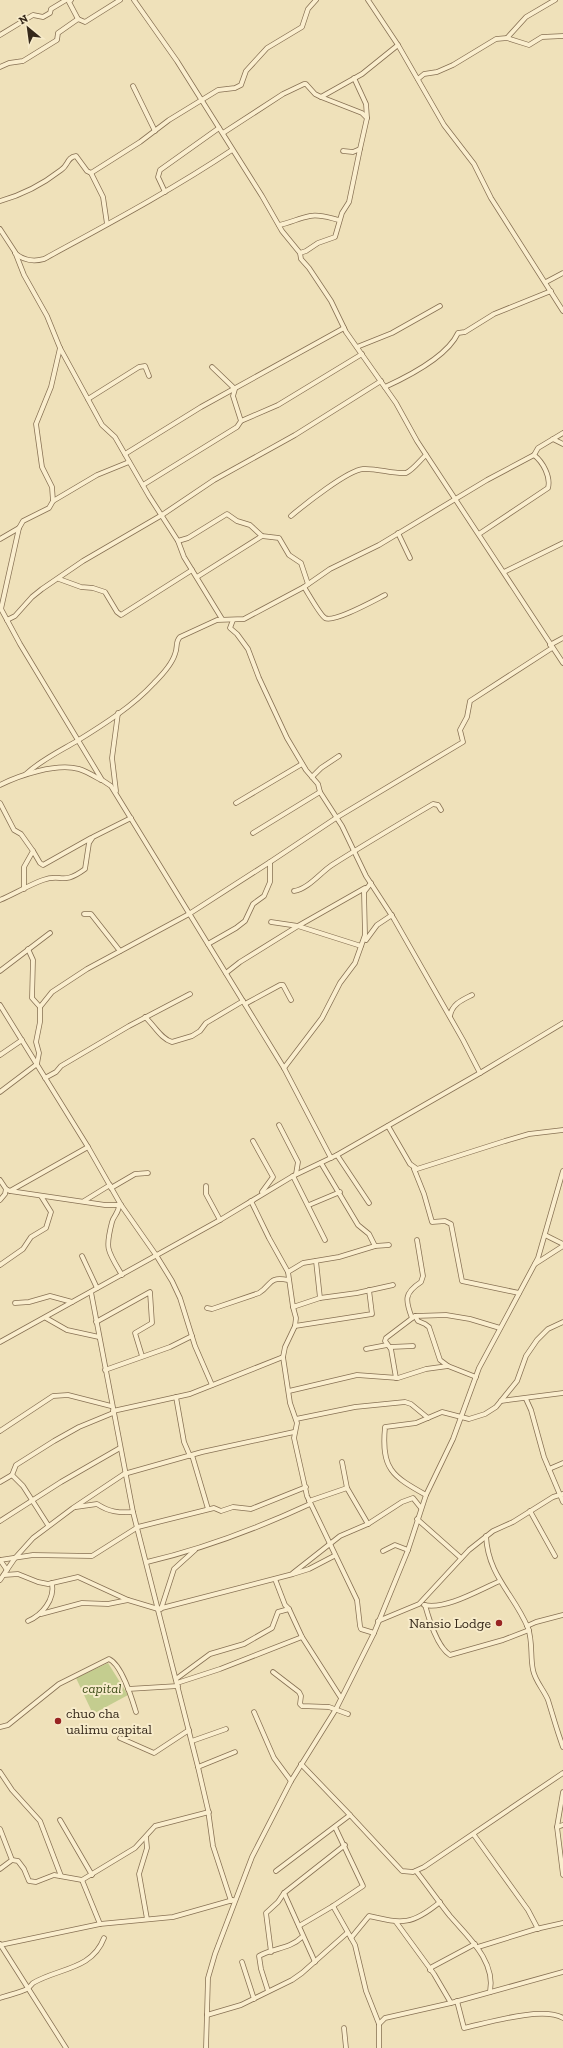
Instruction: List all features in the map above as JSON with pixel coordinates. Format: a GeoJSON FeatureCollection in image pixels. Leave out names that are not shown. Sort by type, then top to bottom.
{"type":"FeatureCollection","features":[{"type":"Feature","properties":{"kind":"street"},"geometry":{"type":"LineString","coordinates":[[0,35],[33,15],[45,16],[50,13],[51,9],[66,0]]}},
{"type":"Feature","properties":{"kind":"street"},"geometry":{"type":"LineString","coordinates":[[71,0],[69,2],[78,20],[85,22],[120,0]]}},
{"type":"Feature","properties":{"kind":"street"},"geometry":{"type":"LineString","coordinates":[[134,0],[177,61],[279,225],[311,270],[344,328],[396,403],[426,455],[563,663]]}},
{"type":"Feature","properties":{"kind":"street"},"geometry":{"type":"LineString","coordinates":[[91,172],[155,131],[169,120],[218,90],[235,88],[241,85],[246,71],[267,48],[302,27],[308,10],[316,0]]}},
{"type":"Feature","properties":{"kind":"street"},"geometry":{"type":"LineString","coordinates":[[368,0],[398,45],[444,125],[474,164],[491,198],[546,282],[563,311]]}},
{"type":"Feature","properties":{"kind":"street"},"geometry":{"type":"LineString","coordinates":[[507,38],[526,17],[555,0]]}},
{"type":"Feature","properties":{"kind":"street"},"geometry":{"type":"LineString","coordinates":[[0,67],[25,60],[58,40],[58,33],[78,20]]}},
{"type":"Feature","properties":{"kind":"street"},"geometry":{"type":"LineString","coordinates":[[418,79],[424,74],[437,72],[453,65],[496,39],[507,38],[529,45],[542,37],[563,36]]}},
{"type":"Feature","properties":{"kind":"street"},"geometry":{"type":"LineString","coordinates":[[320,97],[354,78],[398,45]]}},
{"type":"Feature","properties":{"kind":"street"},"geometry":{"type":"LineString","coordinates":[[300,253],[318,243],[334,238],[339,220],[349,202],[367,118],[366,104],[354,78]]}},
{"type":"Feature","properties":{"kind":"street"},"geometry":{"type":"LineString","coordinates":[[223,133],[283,94],[304,84],[320,97],[362,113],[367,118]]}},
{"type":"Feature","properties":{"kind":"street"},"geometry":{"type":"LineString","coordinates":[[133,86],[155,131]]}},
{"type":"Feature","properties":{"kind":"street"},"geometry":{"type":"LineString","coordinates":[[165,192],[158,177],[160,170],[219,128]]}},
{"type":"Feature","properties":{"kind":"street"},"geometry":{"type":"LineString","coordinates":[[343,151],[353,152],[360,149]]}},
{"type":"Feature","properties":{"kind":"street"},"geometry":{"type":"LineString","coordinates":[[15,252],[22,259],[36,261],[44,259],[165,192],[212,164],[232,150]]}},
{"type":"Feature","properties":{"kind":"street"},"geometry":{"type":"LineString","coordinates":[[0,201],[36,187],[63,169],[72,157],[79,158],[85,169],[91,172],[101,192],[107,224]]}},
{"type":"Feature","properties":{"kind":"street"},"geometry":{"type":"LineString","coordinates":[[279,225],[286,225],[311,216],[324,216],[339,220]]}},
{"type":"Feature","properties":{"kind":"street"},"geometry":{"type":"LineString","coordinates":[[0,228],[15,252],[24,275],[47,316],[60,348],[103,427],[115,437],[149,496],[178,541],[179,546],[192,570],[222,620]]}},
{"type":"Feature","properties":{"kind":"street"},"geometry":{"type":"LineString","coordinates":[[546,282],[563,273]]}},
{"type":"Feature","properties":{"kind":"street"},"geometry":{"type":"LineString","coordinates":[[385,387],[430,363],[452,344],[458,333],[465,332],[494,314],[551,291]]}},
{"type":"Feature","properties":{"kind":"street"},"geometry":{"type":"LineString","coordinates":[[357,347],[392,333],[440,306]]}},
{"type":"Feature","properties":{"kind":"street"},"geometry":{"type":"LineString","coordinates":[[125,454],[201,407],[344,328]]}},
{"type":"Feature","properties":{"kind":"street"},"geometry":{"type":"LineString","coordinates":[[60,348],[51,387],[36,424],[42,467],[52,487],[53,500],[49,508],[23,522],[19,528],[0,609],[102,780]]}},
{"type":"Feature","properties":{"kind":"street"},"geometry":{"type":"LineString","coordinates":[[143,485],[237,427],[241,421],[278,405],[362,354]]}},
{"type":"Feature","properties":{"kind":"street"},"geometry":{"type":"LineString","coordinates":[[88,399],[138,367],[145,366],[149,376]]}},
{"type":"Feature","properties":{"kind":"street"},"geometry":{"type":"LineString","coordinates":[[212,367],[235,389]]}},
{"type":"Feature","properties":{"kind":"street"},"geometry":{"type":"LineString","coordinates":[[7,620],[15,616],[42,588],[59,579],[88,558],[162,515],[214,480],[295,435],[381,381]]}},
{"type":"Feature","properties":{"kind":"street"},"geometry":{"type":"LineString","coordinates":[[235,389],[233,396],[241,421]]}},
{"type":"Feature","properties":{"kind":"street"},"geometry":{"type":"LineString","coordinates":[[26,774],[42,761],[78,740],[118,713],[154,683],[170,664],[176,654],[177,641],[180,636],[217,620],[244,619],[306,586],[330,569],[374,548],[487,480],[534,455],[538,448],[563,433]]}},
{"type":"Feature","properties":{"kind":"street"},"geometry":{"type":"LineString","coordinates":[[553,439],[563,444]]}},
{"type":"Feature","properties":{"kind":"street"},"geometry":{"type":"LineString","coordinates":[[290,516],[330,487],[356,472],[363,469],[406,473],[411,471],[426,455]]}},
{"type":"Feature","properties":{"kind":"street"},"geometry":{"type":"LineString","coordinates":[[479,534],[548,488],[550,481],[540,460],[534,455]]}},
{"type":"Feature","properties":{"kind":"street"},"geometry":{"type":"LineString","coordinates":[[53,500],[97,475],[129,462]]}},
{"type":"Feature","properties":{"kind":"street"},"geometry":{"type":"LineString","coordinates":[[178,541],[188,538],[227,514],[237,521],[250,525],[262,536],[279,538],[289,555],[301,564],[306,586],[321,614],[328,618],[335,618],[361,608],[385,595]]}},
{"type":"Feature","properties":{"kind":"street"},"geometry":{"type":"LineString","coordinates":[[0,539],[19,528]]}},
{"type":"Feature","properties":{"kind":"street"},"geometry":{"type":"LineString","coordinates":[[398,533],[410,558]]}},
{"type":"Feature","properties":{"kind":"street"},"geometry":{"type":"LineString","coordinates":[[197,577],[262,536]]}},
{"type":"Feature","properties":{"kind":"street"},"geometry":{"type":"LineString","coordinates":[[504,572],[563,543]]}},
{"type":"Feature","properties":{"kind":"street"},"geometry":{"type":"LineString","coordinates":[[59,579],[81,587],[93,588],[104,592],[117,612],[121,615],[192,570]]}},
{"type":"Feature","properties":{"kind":"street"},"geometry":{"type":"LineString","coordinates":[[233,620],[230,628],[237,634],[248,649],[278,718],[302,764],[318,784],[320,792],[336,818],[371,883],[392,915],[450,1016],[480,1073]]}},
{"type":"Feature","properties":{"kind":"street"},"geometry":{"type":"LineString","coordinates":[[0,1092],[37,1064],[39,1053],[36,1042],[40,1022],[40,1007],[52,992],[120,951],[189,914],[336,818],[463,742],[460,730],[467,718],[470,701],[563,638]]}},
{"type":"Feature","properties":{"kind":"street"},"geometry":{"type":"LineString","coordinates":[[116,795],[112,758],[118,713]]}},
{"type":"Feature","properties":{"kind":"street"},"geometry":{"type":"LineString","coordinates":[[312,777],[321,768],[339,756]]}},
{"type":"Feature","properties":{"kind":"street"},"geometry":{"type":"LineString","coordinates":[[236,803],[302,764]]}},
{"type":"Feature","properties":{"kind":"street"},"geometry":{"type":"LineString","coordinates":[[0,785],[26,774],[62,768],[78,769],[110,784],[284,1068],[331,1158]]}},
{"type":"Feature","properties":{"kind":"street"},"geometry":{"type":"LineString","coordinates":[[253,833],[320,792]]}},
{"type":"Feature","properties":{"kind":"street"},"geometry":{"type":"LineString","coordinates":[[0,803],[14,830],[21,834],[40,863],[48,863],[130,818]]}},
{"type":"Feature","properties":{"kind":"street"},"geometry":{"type":"LineString","coordinates":[[294,891],[305,887],[320,873],[433,804],[438,805],[441,810]]}},
{"type":"Feature","properties":{"kind":"street"},"geometry":{"type":"LineString","coordinates":[[0,900],[44,880],[67,879],[75,876],[85,868],[89,843],[93,837]]}},
{"type":"Feature","properties":{"kind":"street"},"geometry":{"type":"LineString","coordinates":[[24,889],[24,867],[33,851]]}},
{"type":"Feature","properties":{"kind":"street"},"geometry":{"type":"LineString","coordinates":[[208,944],[241,924],[254,904],[264,896],[270,882],[270,862]]}},
{"type":"Feature","properties":{"kind":"street"},"geometry":{"type":"LineString","coordinates":[[226,973],[240,962],[298,926],[371,883]]}},
{"type":"Feature","properties":{"kind":"street"},"geometry":{"type":"LineString","coordinates":[[364,942],[366,926],[363,896],[366,887]]}},
{"type":"Feature","properties":{"kind":"street"},"geometry":{"type":"LineString","coordinates":[[84,914],[90,913],[120,951]]}},
{"type":"Feature","properties":{"kind":"street"},"geometry":{"type":"LineString","coordinates":[[284,1068],[322,1018],[340,982],[355,963],[361,946],[377,925],[392,915]]}},
{"type":"Feature","properties":{"kind":"street"},"geometry":{"type":"LineString","coordinates":[[271,922],[298,926],[361,946]]}},
{"type":"Feature","properties":{"kind":"street"},"geometry":{"type":"LineString","coordinates":[[0,971],[50,933]]}},
{"type":"Feature","properties":{"kind":"street"},"geometry":{"type":"LineString","coordinates":[[28,950],[33,960],[32,998],[40,1007]]}},
{"type":"Feature","properties":{"kind":"street"},"geometry":{"type":"LineString","coordinates":[[145,1017],[156,1027],[162,1036],[172,1042],[192,1036],[200,1031],[206,1022],[280,985],[283,985],[291,1000]]}},
{"type":"Feature","properties":{"kind":"street"},"geometry":{"type":"LineString","coordinates":[[45,1078],[56,1072],[61,1066],[145,1017],[190,994]]}},
{"type":"Feature","properties":{"kind":"street"},"geometry":{"type":"LineString","coordinates":[[450,1016],[451,1010],[455,1005],[472,995]]}},
{"type":"Feature","properties":{"kind":"street"},"geometry":{"type":"LineString","coordinates":[[0,1005],[88,1147],[120,1205],[156,1255],[180,1298],[192,1336],[212,1385]]}},
{"type":"Feature","properties":{"kind":"street"},"geometry":{"type":"LineString","coordinates":[[0,1342],[46,1318],[220,1220],[295,1175],[337,1155],[480,1073],[563,1022]]}},
{"type":"Feature","properties":{"kind":"street"},"geometry":{"type":"LineString","coordinates":[[0,1055],[22,1040]]}},
{"type":"Feature","properties":{"kind":"street"},"geometry":{"type":"LineString","coordinates":[[280,1125],[298,1162],[295,1175],[325,1240]]}},
{"type":"Feature","properties":{"kind":"street"},"geometry":{"type":"LineString","coordinates":[[388,1126],[414,1169],[432,1222],[445,1221],[451,1224],[462,1281],[519,1293]]}},
{"type":"Feature","properties":{"kind":"street"},"geometry":{"type":"LineString","coordinates":[[414,1169],[426,1167],[529,1134],[563,1130]]}},
{"type":"Feature","properties":{"kind":"street"},"geometry":{"type":"LineString","coordinates":[[253,1142],[273,1177],[272,1181],[258,1197]]}},
{"type":"Feature","properties":{"kind":"street"},"geometry":{"type":"LineString","coordinates":[[0,1200],[8,1190],[88,1147]]}},
{"type":"Feature","properties":{"kind":"street"},"geometry":{"type":"LineString","coordinates":[[337,1155],[369,1203]]}},
{"type":"Feature","properties":{"kind":"street"},"geometry":{"type":"LineString","coordinates":[[321,1163],[340,1192],[358,1225],[370,1234],[375,1246]]}},
{"type":"Feature","properties":{"kind":"street"},"geometry":{"type":"LineString","coordinates":[[206,2048],[208,1978],[215,1954],[258,1843],[290,1780],[336,1709],[374,1633],[408,1550],[417,1518],[426,1495],[446,1456],[484,1356],[534,1264],[545,1235],[563,1171]]}},
{"type":"Feature","properties":{"kind":"street"},"geometry":{"type":"LineString","coordinates":[[84,1201],[110,1186],[136,1174],[148,1173]]}},
{"type":"Feature","properties":{"kind":"street"},"geometry":{"type":"LineString","coordinates":[[0,1180],[8,1190],[105,1205],[120,1205]]}},
{"type":"Feature","properties":{"kind":"street"},"geometry":{"type":"LineString","coordinates":[[206,1186],[206,1194],[220,1220]]}},
{"type":"Feature","properties":{"kind":"street"},"geometry":{"type":"LineString","coordinates":[[309,1205],[340,1192]]}},
{"type":"Feature","properties":{"kind":"street"},"geometry":{"type":"LineString","coordinates":[[0,1265],[23,1249],[31,1237],[46,1228],[50,1212],[40,1196]]}},
{"type":"Feature","properties":{"kind":"street"},"geometry":{"type":"LineString","coordinates":[[251,1201],[288,1272],[288,1280],[296,1318],[295,1326],[285,1347],[283,1357],[292,1408],[297,1426],[294,1432],[294,1438],[309,1503],[315,1512],[334,1556],[347,1578],[357,1600],[360,1626],[362,1629],[374,1633]]}},
{"type":"Feature","properties":{"kind":"street"},"geometry":{"type":"LineString","coordinates":[[120,1205],[119,1210],[112,1221],[107,1242],[113,1261],[122,1275]]}},
{"type":"Feature","properties":{"kind":"street"},"geometry":{"type":"LineString","coordinates":[[534,1264],[563,1245],[545,1235]]}},
{"type":"Feature","properties":{"kind":"street"},"geometry":{"type":"LineString","coordinates":[[417,1240],[423,1276],[421,1282],[411,1290],[407,1302],[414,1317],[429,1327],[438,1359],[448,1366],[476,1377]]}},
{"type":"Feature","properties":{"kind":"street"},"geometry":{"type":"LineString","coordinates":[[288,1272],[304,1263],[342,1257],[375,1246],[389,1245]]}},
{"type":"Feature","properties":{"kind":"street"},"geometry":{"type":"LineString","coordinates":[[82,1256],[97,1288]]}},
{"type":"Feature","properties":{"kind":"street"},"geometry":{"type":"LineString","coordinates":[[316,1261],[320,1298]]}},
{"type":"Feature","properties":{"kind":"street"},"geometry":{"type":"LineString","coordinates":[[207,1308],[212,1309],[259,1293],[264,1290],[271,1281],[279,1278],[288,1280]]}},
{"type":"Feature","properties":{"kind":"street"},"geometry":{"type":"LineString","coordinates":[[293,1307],[320,1298],[394,1285]]}},
{"type":"Feature","properties":{"kind":"street"},"geometry":{"type":"LineString","coordinates":[[295,1326],[372,1314],[369,1290]]}},
{"type":"Feature","properties":{"kind":"street"},"geometry":{"type":"LineString","coordinates":[[90,1292],[124,1474],[160,1608]]}},
{"type":"Feature","properties":{"kind":"street"},"geometry":{"type":"LineString","coordinates":[[96,1322],[150,1292],[152,1323],[135,1333],[142,1356]]}},
{"type":"Feature","properties":{"kind":"street"},"geometry":{"type":"LineString","coordinates":[[15,1303],[29,1302],[50,1296],[72,1302]]}},
{"type":"Feature","properties":{"kind":"street"},"geometry":{"type":"LineString","coordinates":[[396,1378],[388,1346],[385,1341],[388,1335],[400,1329],[414,1317],[446,1315],[470,1319],[500,1328]]}},
{"type":"Feature","properties":{"kind":"street"},"geometry":{"type":"LineString","coordinates":[[46,1318],[67,1330],[99,1337]]}},
{"type":"Feature","properties":{"kind":"street"},"geometry":{"type":"LineString","coordinates":[[426,1495],[400,1480],[393,1474],[387,1456],[385,1427],[409,1425],[442,1412],[473,1419],[491,1411],[501,1402],[521,1375],[523,1365],[533,1345],[548,1330],[563,1322]]}},
{"type":"Feature","properties":{"kind":"street"},"geometry":{"type":"LineString","coordinates":[[105,1370],[170,1347],[192,1336]]}},
{"type":"Feature","properties":{"kind":"street"},"geometry":{"type":"LineString","coordinates":[[366,1349],[388,1346],[413,1346]]}},
{"type":"Feature","properties":{"kind":"street"},"geometry":{"type":"LineString","coordinates":[[0,1482],[12,1475],[16,1465],[48,1444],[79,1427],[113,1412],[200,1391],[283,1357]]}},
{"type":"Feature","properties":{"kind":"street"},"geometry":{"type":"LineString","coordinates":[[289,1391],[357,1375],[396,1378],[426,1369],[448,1366]]}},
{"type":"Feature","properties":{"kind":"street"},"geometry":{"type":"LineString","coordinates":[[501,1402],[563,1393]]}},
{"type":"Feature","properties":{"kind":"street"},"geometry":{"type":"LineString","coordinates":[[0,1431],[54,1396],[68,1395],[111,1406]]}},
{"type":"Feature","properties":{"kind":"street"},"geometry":{"type":"LineString","coordinates":[[176,1397],[184,1442],[191,1456],[208,1510]]}},
{"type":"Feature","properties":{"kind":"street"},"geometry":{"type":"LineString","coordinates":[[526,1399],[549,1469],[561,1494],[563,1502]]}},
{"type":"Feature","properties":{"kind":"street"},"geometry":{"type":"LineString","coordinates":[[296,1419],[356,1406],[405,1402],[411,1404],[428,1418]]}},
{"type":"Feature","properties":{"kind":"street"},"geometry":{"type":"LineString","coordinates":[[0,1580],[21,1550],[48,1525],[124,1474],[191,1456],[294,1432]]}},
{"type":"Feature","properties":{"kind":"street"},"geometry":{"type":"LineString","coordinates":[[0,1521],[32,1500],[120,1448]]}},
{"type":"Feature","properties":{"kind":"street"},"geometry":{"type":"LineString","coordinates":[[342,1462],[347,1488],[368,1524]]}},
{"type":"Feature","properties":{"kind":"street"},"geometry":{"type":"LineString","coordinates":[[549,1469],[563,1463]]}},
{"type":"Feature","properties":{"kind":"street"},"geometry":{"type":"LineString","coordinates":[[12,1475],[18,1480],[48,1525]]}},
{"type":"Feature","properties":{"kind":"street"},"geometry":{"type":"LineString","coordinates":[[0,1560],[33,1555],[92,1556],[138,1527],[217,1508],[221,1511],[238,1507],[251,1509],[306,1487]]}},
{"type":"Feature","properties":{"kind":"street"},"geometry":{"type":"LineString","coordinates":[[147,1562],[197,1548],[238,1534],[347,1488]]}},
{"type":"Feature","properties":{"kind":"street"},"geometry":{"type":"LineString","coordinates":[[378,1621],[419,1604],[450,1572],[461,1558],[486,1536],[561,1494]]}},
{"type":"Feature","properties":{"kind":"street"},"geometry":{"type":"LineString","coordinates":[[292,1574],[340,1536],[368,1524],[402,1502],[413,1498],[421,1508]]}},
{"type":"Feature","properties":{"kind":"street"},"geometry":{"type":"LineString","coordinates":[[73,1508],[94,1503],[118,1513],[133,1512]]}},
{"type":"Feature","properties":{"kind":"street"},"geometry":{"type":"LineString","coordinates":[[530,1511],[555,1556]]}},
{"type":"Feature","properties":{"kind":"street"},"geometry":{"type":"LineString","coordinates":[[417,1518],[461,1558]]}},
{"type":"Feature","properties":{"kind":"street"},"geometry":{"type":"LineString","coordinates":[[486,1536],[489,1560],[500,1581],[521,1612],[528,1628],[532,1646],[533,1671],[548,1701],[563,1746]]}},
{"type":"Feature","properties":{"kind":"street"},"geometry":{"type":"LineString","coordinates":[[382,1551],[395,1545],[408,1550]]}},
{"type":"Feature","properties":{"kind":"street"},"geometry":{"type":"LineString","coordinates":[[197,1548],[174,1569],[160,1608],[159,1615],[209,1812],[213,1846],[231,1901]]}},
{"type":"Feature","properties":{"kind":"street"},"geometry":{"type":"LineString","coordinates":[[21,1550],[33,1555]]}},
{"type":"Feature","properties":{"kind":"street"},"geometry":{"type":"LineString","coordinates":[[0,1560],[8,1569],[38,1582],[52,1583],[78,1577],[128,1600],[160,1608],[292,1574],[310,1568],[334,1556]]}},
{"type":"Feature","properties":{"kind":"street"},"geometry":{"type":"LineString","coordinates":[[4,1575],[18,1574]]}},
{"type":"Feature","properties":{"kind":"street"},"geometry":{"type":"LineString","coordinates":[[275,1579],[285,1605],[289,1609],[302,1637],[341,1698]]}},
{"type":"Feature","properties":{"kind":"street"},"geometry":{"type":"LineString","coordinates":[[419,1604],[431,1606],[445,1604],[500,1581]]}},
{"type":"Feature","properties":{"kind":"street"},"geometry":{"type":"LineString","coordinates":[[41,1614],[52,1592],[52,1583]]}},
{"type":"Feature","properties":{"kind":"street"},"geometry":{"type":"LineString","coordinates":[[28,1621],[41,1614],[82,1603],[108,1604],[128,1600]]}},
{"type":"Feature","properties":{"kind":"street"},"geometry":{"type":"LineString","coordinates":[[425,1605],[440,1643],[450,1655],[503,1640],[528,1628],[536,1622],[563,1615]]}},
{"type":"Feature","properties":{"kind":"street"},"geometry":{"type":"LineString","coordinates":[[177,1683],[210,1654],[244,1644],[272,1628],[278,1612],[289,1609]]}},
{"type":"Feature","properties":{"kind":"street"},"geometry":{"type":"LineString","coordinates":[[128,1689],[177,1683],[225,1668],[302,1637]]}},
{"type":"Feature","properties":{"kind":"street"},"geometry":{"type":"LineString","coordinates":[[1,1725],[8,1725],[64,1681],[109,1659],[115,1663],[128,1689],[136,1712]]}},
{"type":"Feature","properties":{"kind":"street"},"geometry":{"type":"LineString","coordinates":[[273,1672],[299,1692],[301,1696],[300,1704],[302,1706],[336,1709],[348,1714]]}},
{"type":"Feature","properties":{"kind":"street"},"geometry":{"type":"LineString","coordinates":[[254,1712],[274,1758],[290,1780]]}},
{"type":"Feature","properties":{"kind":"street"},"geometry":{"type":"LineString","coordinates":[[192,1741],[226,1729]]}},
{"type":"Feature","properties":{"kind":"street"},"geometry":{"type":"LineString","coordinates":[[120,1738],[154,1753],[189,1730]]}},
{"type":"Feature","properties":{"kind":"street"},"geometry":{"type":"LineString","coordinates":[[198,1767],[235,1752]]}},
{"type":"Feature","properties":{"kind":"street"},"geometry":{"type":"LineString","coordinates":[[301,1764],[402,1871],[406,1872],[416,1871],[474,1835],[563,1773]]}},
{"type":"Feature","properties":{"kind":"street"},"geometry":{"type":"LineString","coordinates":[[0,1772],[12,1790],[40,1821],[61,1876]]}},
{"type":"Feature","properties":{"kind":"street"},"geometry":{"type":"LineString","coordinates":[[563,1792],[557,1827],[563,1875]]}},
{"type":"Feature","properties":{"kind":"street"},"geometry":{"type":"LineString","coordinates":[[0,1869],[12,1860],[18,1861],[24,1869],[28,1881],[36,1882],[54,1875],[82,1880],[135,1848],[158,1825],[209,1812]]}},
{"type":"Feature","properties":{"kind":"street"},"geometry":{"type":"LineString","coordinates":[[276,1871],[350,1815]]}},
{"type":"Feature","properties":{"kind":"street"},"geometry":{"type":"LineString","coordinates":[[60,1820],[92,1875]]}},
{"type":"Feature","properties":{"kind":"street"},"geometry":{"type":"LineString","coordinates":[[557,1827],[563,1825]]}},
{"type":"Feature","properties":{"kind":"street"},"geometry":{"type":"LineString","coordinates":[[299,1926],[363,1886],[345,1845],[335,1827]]}},
{"type":"Feature","properties":{"kind":"street"},"geometry":{"type":"LineString","coordinates":[[0,1829],[12,1860]]}},
{"type":"Feature","properties":{"kind":"street"},"geometry":{"type":"LineString","coordinates":[[474,1835],[528,1910],[538,1929]]}},
{"type":"Feature","properties":{"kind":"street"},"geometry":{"type":"LineString","coordinates":[[146,1838],[148,1846],[139,1874],[147,1919]]}},
{"type":"Feature","properties":{"kind":"street"},"geometry":{"type":"LineString","coordinates":[[272,1952],[266,1913],[278,1902],[286,1890],[345,1845]]}},
{"type":"Feature","properties":{"kind":"street"},"geometry":{"type":"LineString","coordinates":[[416,1871],[477,1946],[487,1968],[491,1984],[490,1992]]}},
{"type":"Feature","properties":{"kind":"street"},"geometry":{"type":"LineString","coordinates":[[82,1880],[100,1924]]}},
{"type":"Feature","properties":{"kind":"street"},"geometry":{"type":"LineString","coordinates":[[284,1893],[299,1926],[302,1937],[315,1962]]}},
{"type":"Feature","properties":{"kind":"street"},"geometry":{"type":"LineString","coordinates":[[66,2048],[0,1945],[100,1924],[173,1917],[231,1901],[236,1898]]}},
{"type":"Feature","properties":{"kind":"street"},"geometry":{"type":"LineString","coordinates":[[351,1938],[369,1916],[396,1922],[418,1918],[427,1913],[440,1902]]}},
{"type":"Feature","properties":{"kind":"street"},"geometry":{"type":"LineString","coordinates":[[333,1906],[351,1938],[359,1957],[366,1991],[375,2016],[380,2024]]}},
{"type":"Feature","properties":{"kind":"street"},"geometry":{"type":"LineString","coordinates":[[396,1922],[451,2003]]}},
{"type":"Feature","properties":{"kind":"street"},"geometry":{"type":"LineString","coordinates":[[430,1970],[432,1967],[477,1946],[538,1929],[563,1924]]}},
{"type":"Feature","properties":{"kind":"street"},"geometry":{"type":"LineString","coordinates":[[207,2014],[254,2000],[297,1976],[347,1933]]}},
{"type":"Feature","properties":{"kind":"street"},"geometry":{"type":"LineString","coordinates":[[268,1991],[258,1958],[260,1955],[272,1952],[298,1941],[302,1937]]}},
{"type":"Feature","properties":{"kind":"street"},"geometry":{"type":"LineString","coordinates":[[0,1998],[28,1989],[33,1983],[70,1969],[91,1957],[101,1945],[104,1938]]}},
{"type":"Feature","properties":{"kind":"street"},"geometry":{"type":"LineString","coordinates":[[242,1962],[254,2000]]}},
{"type":"Feature","properties":{"kind":"street"},"geometry":{"type":"LineString","coordinates":[[375,2016],[385,2018],[451,2003],[563,1972]]}},
{"type":"Feature","properties":{"kind":"street"},"geometry":{"type":"LineString","coordinates":[[457,2001],[464,2028],[501,2018],[519,2016],[551,2014],[563,2018]]}},
{"type":"Feature","properties":{"kind":"street"},"geometry":{"type":"LineString","coordinates":[[378,2048],[380,2024],[385,2018]]}},
{"type":"Feature","properties":{"kind":"street"},"geometry":{"type":"LineString","coordinates":[[344,2028],[346,2048]]}},
{"type":"Feature","properties":{"kind":"green space","name":"capital"},"geometry":{"type":"Polygon","coordinates":[[[108,1663],[128,1695],[93,1714],[76,1678],[108,1663]]]}},
{"type":"Feature","properties":{"kind":"place","name":"Nansio Lodge"},"geometry":{"type":"Point","coordinates":[499,1623]}},
{"type":"Feature","properties":{"kind":"place","name":"chuo cha ualimu capital"},"geometry":{"type":"Point","coordinates":[58,1721]}}]}
